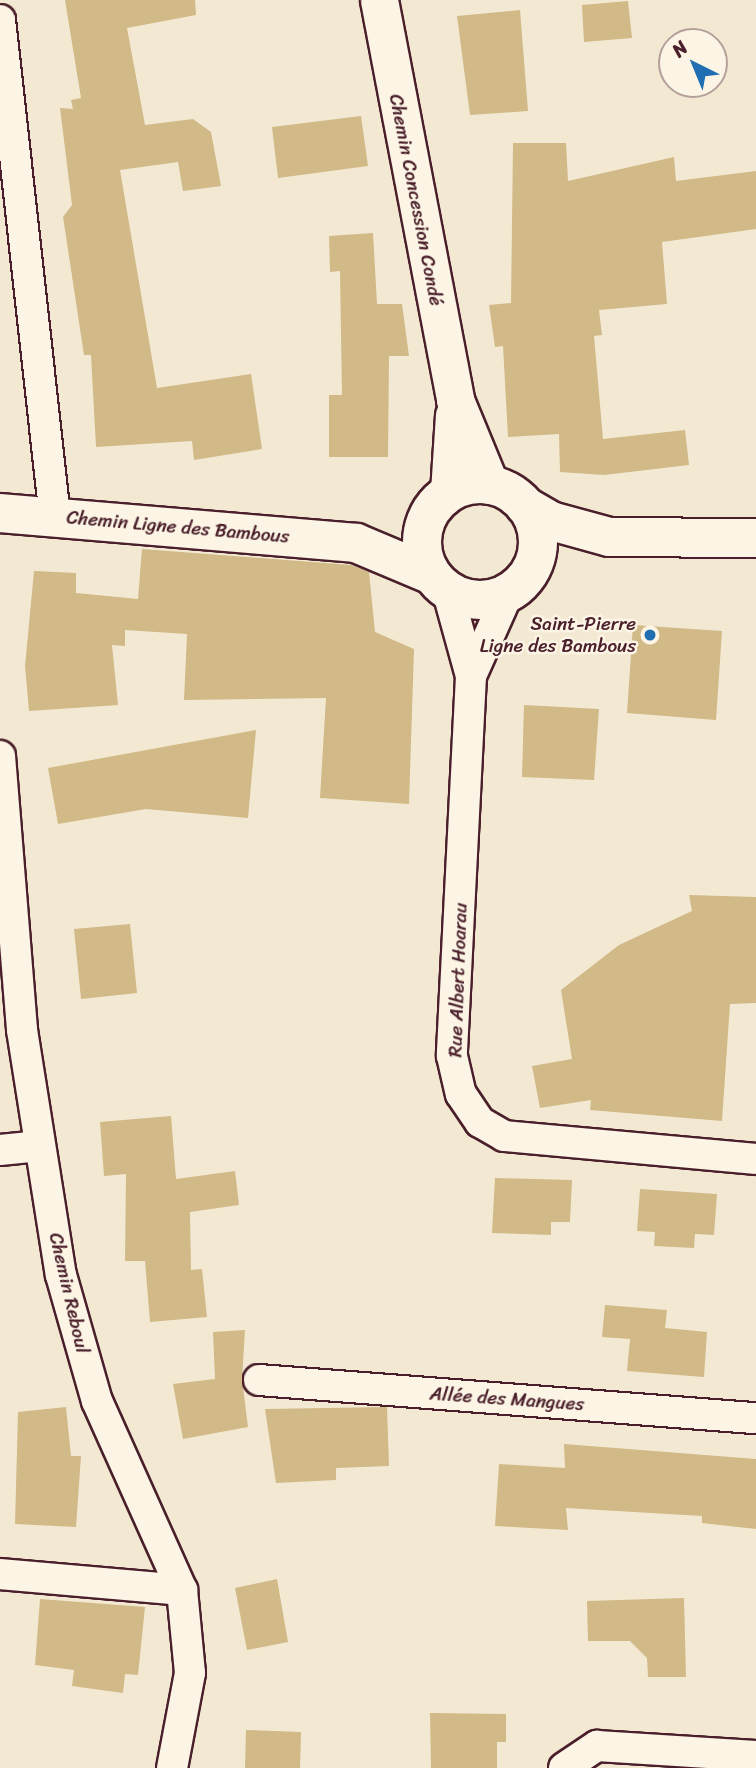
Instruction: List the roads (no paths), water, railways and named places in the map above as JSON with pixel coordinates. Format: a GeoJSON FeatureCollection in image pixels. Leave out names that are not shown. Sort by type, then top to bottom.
{"type":"FeatureCollection","features":[{"type":"Feature","properties":{"kind":"main road"},"geometry":{"type":"LineString","coordinates":[[356,543],[442,499],[490,485],[551,522],[609,537],[756,538]]}},
{"type":"Feature","properties":{"kind":"main road"},"geometry":{"type":"LineString","coordinates":[[442,499],[421,544],[439,582],[477,601],[517,584],[557,555],[609,537]]}},
{"type":"Feature","properties":{"kind":"main road"},"geometry":{"type":"LineString","coordinates":[[517,584],[538,545],[525,506]]}},
{"type":"Feature","properties":{"kind":"main road","name":"Chemin Ligne des Bambous"},"geometry":{"type":"LineString","coordinates":[[0,513],[356,543],[439,582]]}},
{"type":"Feature","properties":{"kind":"street","name":"Chemin Concession Condé"},"geometry":{"type":"LineString","coordinates":[[379,0],[455,400],[490,485]]}},
{"type":"Feature","properties":{"kind":"street"},"geometry":{"type":"LineString","coordinates":[[0,20],[55,517]]}},
{"type":"Feature","properties":{"kind":"street","name":"Chemin Concession Condé"},"geometry":{"type":"LineString","coordinates":[[442,499],[455,400]]}},
{"type":"Feature","properties":{"kind":"street","name":"Rue Albert Hoarau"},"geometry":{"type":"LineString","coordinates":[[439,582],[471,676],[452,1056],[461,1094],[480,1122],[504,1136],[756,1159]]}},
{"type":"Feature","properties":{"kind":"street","name":"Rue Albert Hoarau"},"geometry":{"type":"LineString","coordinates":[[471,676],[517,584]]}},
{"type":"Feature","properties":{"kind":"street","name":"Chemin Reboul"},"geometry":{"type":"LineString","coordinates":[[0,756],[22,1030],[61,1275],[97,1401],[182,1590],[190,1673],[172,1768]]}},
{"type":"Feature","properties":{"kind":"street"},"geometry":{"type":"LineString","coordinates":[[0,1150],[40,1146]]}},
{"type":"Feature","properties":{"kind":"street","name":"Allée des Mangues"},"geometry":{"type":"LineString","coordinates":[[259,1380],[756,1418]]}},
{"type":"Feature","properties":{"kind":"street"},"geometry":{"type":"LineString","coordinates":[[0,1574],[182,1590]]}},
{"type":"Feature","properties":{"kind":"street"},"geometry":{"type":"LineString","coordinates":[[564,1768],[597,1746],[756,1756]]}},
{"type":"Feature","properties":{"kind":"place","name":"Saint-Pierre Ligne des Bambous"},"geometry":{"type":"Point","coordinates":[650,635]}}]}
